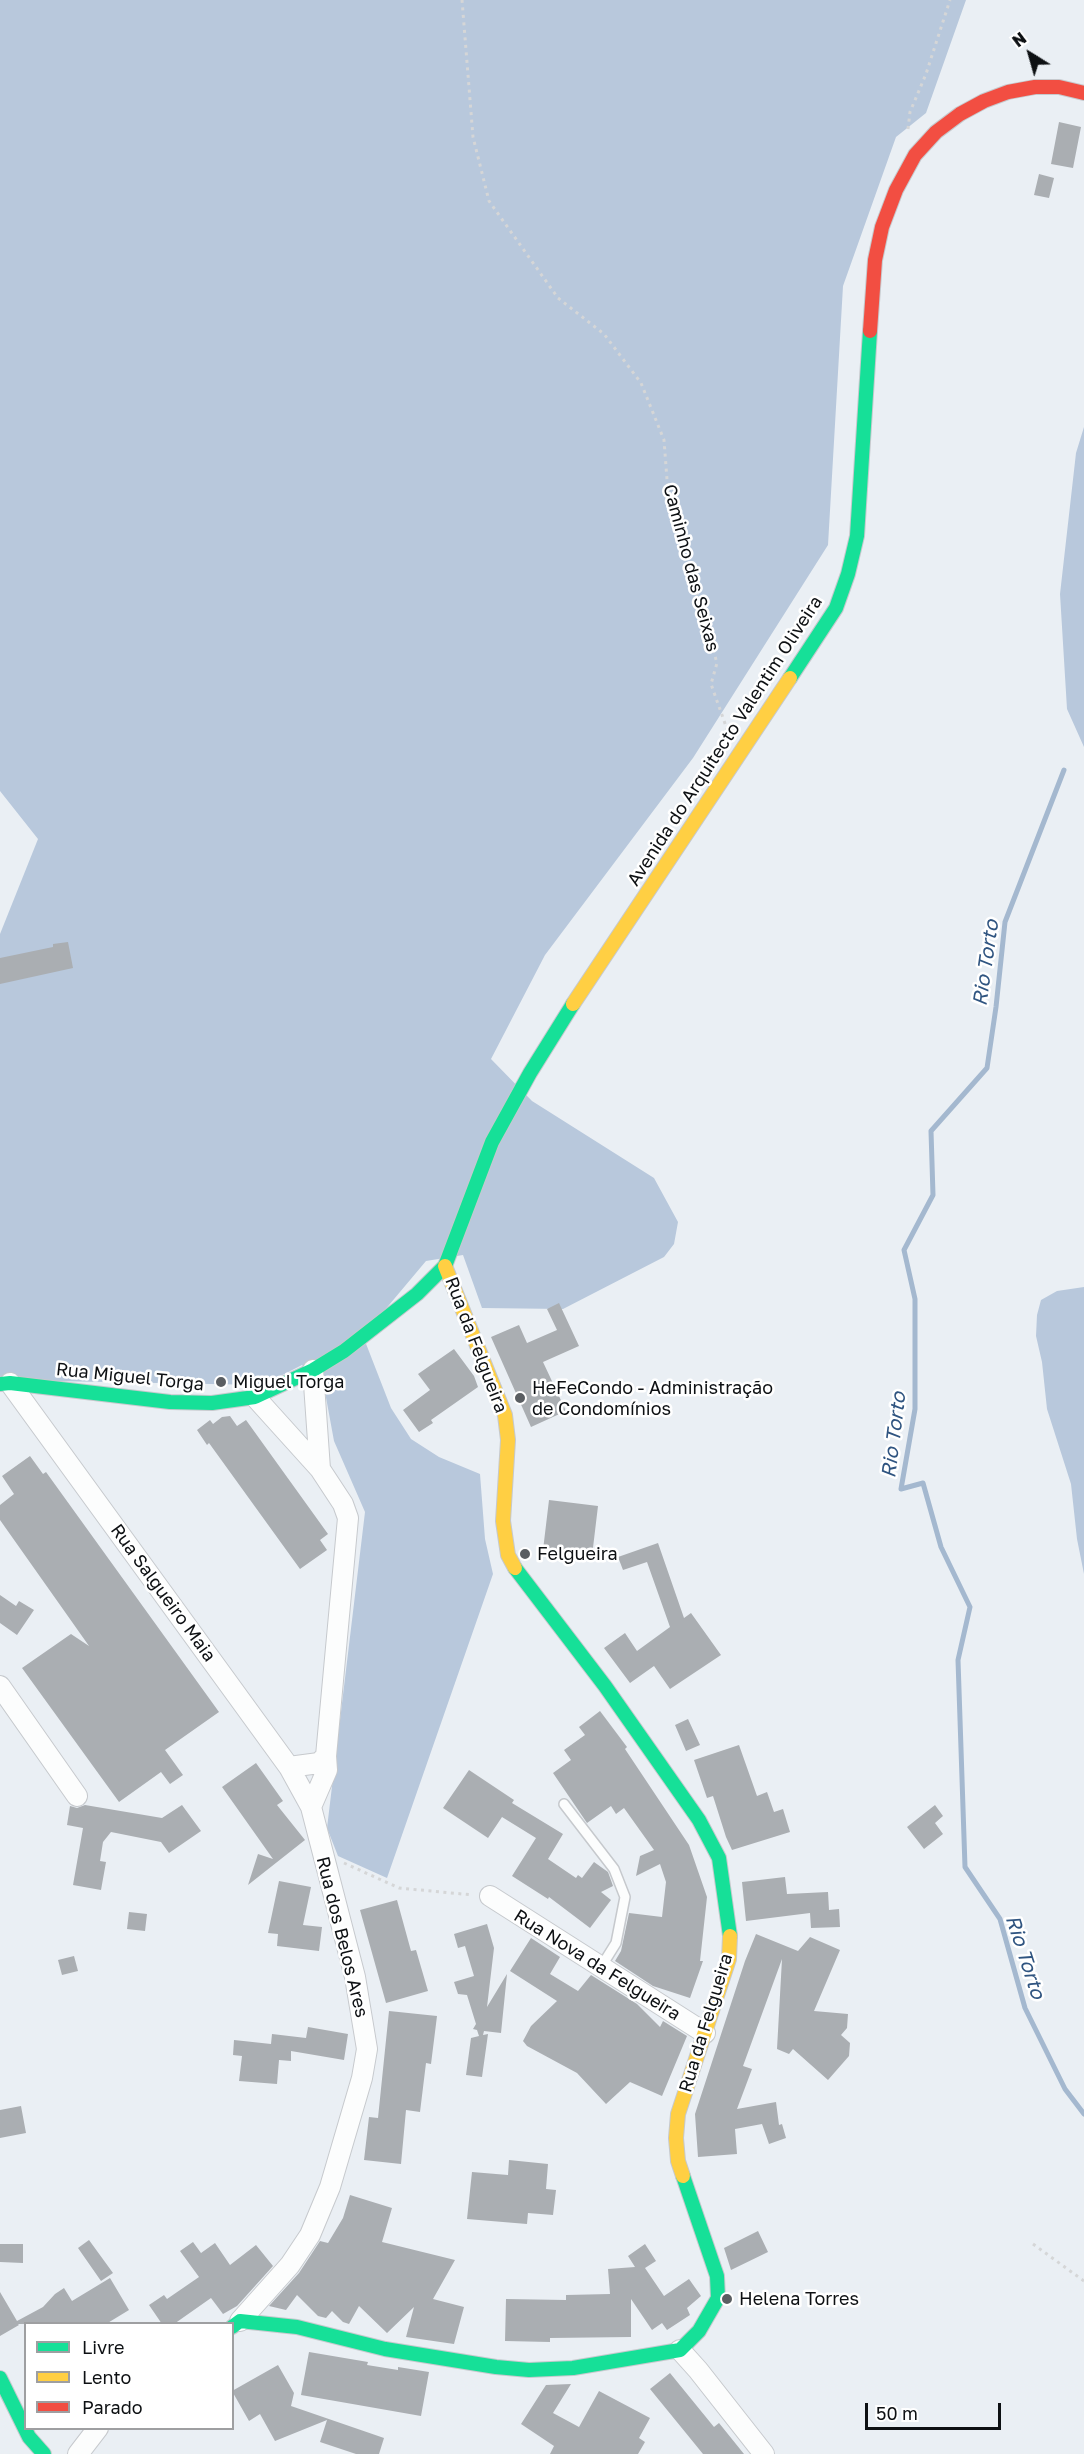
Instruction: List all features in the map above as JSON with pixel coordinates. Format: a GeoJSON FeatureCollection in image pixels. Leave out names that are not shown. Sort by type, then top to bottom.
{"type":"FeatureCollection","features":[{"type":"Feature","properties":{"kind":"street","name":"Avenida do Arquitecto Valentim Oliveira"},"geometry":{"type":"LineString","coordinates":[[255,1397],[313,1370],[344,1351],[417,1294],[445,1266],[492,1142],[530,1073],[579,994],[736,762],[836,608],[848,574],[857,536],[875,260],[882,227],[889,208],[915,155],[936,132],[984,101],[1008,92],[1035,87],[1059,87],[1084,93]]}},
{"type":"Feature","properties":{"kind":"street","name":"Rua da Felgueira"},"geometry":{"type":"LineString","coordinates":[[445,1266],[505,1415],[508,1440],[503,1521],[508,1556],[519,1575],[605,1686],[692,1811],[719,1858],[731,1928],[729,1959],[678,2114],[676,2138],[678,2161],[717,2276],[719,2289],[718,2298],[708,2318],[680,2350]]}},
{"type":"Feature","properties":{"kind":"street"},"geometry":{"type":"LineString","coordinates":[[313,1370],[320,1469]]}},
{"type":"Feature","properties":{"kind":"street","name":"Rua Miguel Torga"},"geometry":{"type":"LineString","coordinates":[[5,1383],[170,1402],[212,1403],[255,1397]]}},
{"type":"Feature","properties":{"kind":"street","name":"Rua Salgueiro Maia"},"geometry":{"type":"LineString","coordinates":[[5,1383],[289,1767],[311,1807]]}},
{"type":"Feature","properties":{"kind":"street"},"geometry":{"type":"LineString","coordinates":[[255,1397],[320,1469],[343,1504],[348,1518],[326,1756],[327,1770],[311,1807]]}},
{"type":"Feature","properties":{"kind":"street"},"geometry":{"type":"LineString","coordinates":[[0,1686],[77,1796]]}},
{"type":"Feature","properties":{"kind":"street"},"geometry":{"type":"LineString","coordinates":[[289,1767],[319,1763],[326,1756]]}},
{"type":"Feature","properties":{"kind":"street","name":"Rua dos Belos Ares"},"geometry":{"type":"LineString","coordinates":[[236,2324],[290,2265],[310,2235],[330,2187],[363,2078],[367,2049],[355,1977],[311,1807]]}},
{"type":"Feature","properties":{"kind":"street","name":"Rua Nova da Felgueira"},"geometry":{"type":"LineString","coordinates":[[490,1896],[705,2033]]}},
{"type":"Feature","properties":{"kind":"street"},"geometry":{"type":"LineString","coordinates":[[236,2324],[297,2327],[385,2349],[460,2363],[529,2370],[573,2368],[680,2350],[764,2454]]}},
{"type":"Feature","properties":{"kind":"street"},"geometry":{"type":"LineString","coordinates":[[0,2378],[24,2427]]}},
{"type":"Feature","properties":{"kind":"street"},"geometry":{"type":"LineString","coordinates":[[26,2430],[44,2454]]}},
{"type":"Feature","properties":{"kind":"street"},"geometry":{"type":"LineString","coordinates":[[78,2454],[96,2430]]}},
{"type":"Feature","properties":{"kind":"lane"},"geometry":{"type":"LineString","coordinates":[[564,1804],[614,1869],[625,1896],[616,1943],[601,1967]]}},
{"type":"Feature","properties":{"kind":"path","name":"Caminho das Seixas"},"geometry":{"type":"LineString","coordinates":[[462,0],[473,137],[489,201],[558,298],[604,334],[641,383],[664,440],[668,493],[717,663],[711,684],[727,726],[736,762]]}},
{"type":"Feature","properties":{"kind":"path"},"geometry":{"type":"LineString","coordinates":[[915,155],[907,137],[910,112],[927,74],[950,0]]}},
{"type":"Feature","properties":{"kind":"path"},"geometry":{"type":"LineString","coordinates":[[322,1853],[399,1888],[490,1896]]}},
{"type":"Feature","properties":{"kind":"path"},"geometry":{"type":"LineString","coordinates":[[1033,2244],[1084,2281]]}},
{"type":"Feature","properties":{"kind":"shaded area"},"geometry":{"type":"Polygon","coordinates":[[[0,0],[966,0],[926,113],[896,137],[843,286],[828,545],[693,758],[545,955],[491,1059],[532,1101],[654,1178],[678,1222],[674,1244],[664,1257],[563,1309],[482,1308],[463,1255],[426,1261],[363,1336],[391,1408],[411,1439],[439,1457],[480,1474],[485,1539],[493,1574],[387,1878],[338,1856],[327,1828],[365,1512],[334,1441],[325,1392],[302,1365],[263,1385],[0,1380],[0,934],[38,839],[0,791],[0,0]]]}},
{"type":"Feature","properties":{"kind":"shaded area"},"geometry":{"type":"Polygon","coordinates":[[[1084,427],[1084,747],[1067,709],[1060,594],[1076,453],[1084,427]]]}},
{"type":"Feature","properties":{"kind":"shaded area"},"geometry":{"type":"Polygon","coordinates":[[[1084,1287],[1084,1574],[1077,1539],[1071,1484],[1047,1409],[1042,1362],[1036,1336],[1037,1315],[1041,1300],[1057,1291],[1084,1287]]]}},
{"type":"Feature","properties":{"kind":"building"},"geometry":{"type":"Polygon","coordinates":[[[1059,122],[1081,127],[1073,168],[1051,164],[1059,122]]]}},
{"type":"Feature","properties":{"kind":"building"},"geometry":{"type":"Polygon","coordinates":[[[1039,174],[1054,178],[1049,198],[1034,195],[1039,174]]]}},
{"type":"Feature","properties":{"kind":"building"},"geometry":{"type":"Polygon","coordinates":[[[68,942],[73,968],[0,984],[0,958],[68,942]]]}},
{"type":"Feature","properties":{"kind":"building"},"geometry":{"type":"Polygon","coordinates":[[[559,1303],[579,1346],[543,1362],[566,1411],[531,1427],[491,1337],[519,1325],[527,1343],[557,1330],[547,1309],[559,1303]]]}},
{"type":"Feature","properties":{"kind":"building"},"geometry":{"type":"Polygon","coordinates":[[[454,1349],[474,1376],[478,1387],[431,1420],[433,1423],[419,1432],[403,1410],[430,1390],[418,1374],[454,1349]]]}},
{"type":"Feature","properties":{"kind":"building"},"geometry":{"type":"Polygon","coordinates":[[[230,1416],[237,1426],[246,1420],[328,1534],[320,1540],[327,1550],[300,1569],[209,1443],[207,1445],[197,1430],[210,1420],[213,1424],[222,1417],[230,1416]]]}},
{"type":"Feature","properties":{"kind":"building"},"geometry":{"type":"Polygon","coordinates":[[[30,1456],[43,1474],[46,1472],[219,1712],[165,1750],[183,1775],[170,1784],[161,1772],[119,1802],[22,1668],[71,1634],[89,1646],[0,1520],[0,1505],[14,1494],[2,1476],[30,1456]]]}},
{"type":"Feature","properties":{"kind":"building"},"geometry":{"type":"Polygon","coordinates":[[[549,1500],[598,1506],[592,1556],[543,1550],[549,1500]]]}},
{"type":"Feature","properties":{"kind":"building"},"geometry":{"type":"Polygon","coordinates":[[[658,1543],[684,1618],[691,1613],[721,1655],[670,1689],[654,1666],[630,1683],[604,1648],[625,1633],[637,1651],[670,1627],[647,1562],[623,1570],[618,1557],[658,1543]]]}},
{"type":"Feature","properties":{"kind":"building"},"geometry":{"type":"Polygon","coordinates":[[[0,1595],[16,1606],[19,1601],[34,1610],[17,1635],[0,1623],[0,1595]]]}},
{"type":"Feature","properties":{"kind":"building"},"geometry":{"type":"Polygon","coordinates":[[[600,1711],[627,1747],[625,1749],[689,1845],[707,1897],[700,1961],[703,1961],[690,1998],[653,1986],[615,1961],[621,1951],[629,1913],[662,1917],[666,1882],[660,1864],[636,1876],[640,1856],[654,1850],[624,1808],[616,1814],[611,1806],[587,1823],[553,1773],[571,1760],[564,1750],[585,1735],[579,1727],[600,1711]]]}},
{"type":"Feature","properties":{"kind":"building"},"geometry":{"type":"Polygon","coordinates":[[[688,1719],[700,1745],[686,1751],[675,1725],[688,1719]]]}},
{"type":"Feature","properties":{"kind":"building"},"geometry":{"type":"Polygon","coordinates":[[[739,1745],[757,1796],[767,1792],[774,1812],[783,1809],[790,1832],[732,1850],[713,1796],[707,1798],[694,1760],[739,1745]]]}},
{"type":"Feature","properties":{"kind":"building"},"geometry":{"type":"Polygon","coordinates":[[[256,1763],[283,1801],[277,1805],[305,1840],[248,1885],[258,1854],[273,1859],[222,1787],[256,1763]]]}},
{"type":"Feature","properties":{"kind":"building"},"geometry":{"type":"Polygon","coordinates":[[[469,1770],[514,1800],[512,1803],[563,1834],[548,1859],[576,1878],[578,1875],[582,1878],[594,1862],[608,1872],[613,1886],[601,1892],[611,1900],[590,1928],[549,1897],[548,1899],[512,1876],[536,1838],[502,1817],[488,1838],[443,1808],[469,1770]]]}},
{"type":"Feature","properties":{"kind":"building"},"geometry":{"type":"Polygon","coordinates":[[[85,1805],[162,1818],[182,1805],[201,1831],[169,1853],[161,1842],[111,1832],[103,1842],[100,1861],[106,1862],[101,1890],[73,1885],[83,1828],[67,1825],[70,1806],[77,1808],[85,1805]]]}},
{"type":"Feature","properties":{"kind":"building"},"geometry":{"type":"Polygon","coordinates":[[[935,1805],[943,1816],[935,1823],[943,1834],[924,1849],[907,1827],[935,1805]]]}},
{"type":"Feature","properties":{"kind":"building"},"geometry":{"type":"Polygon","coordinates":[[[785,1877],[787,1894],[828,1892],[829,1910],[839,1909],[840,1927],[811,1928],[810,1913],[746,1921],[742,1882],[785,1877]]]}},
{"type":"Feature","properties":{"kind":"building"},"geometry":{"type":"Polygon","coordinates":[[[279,1881],[311,1887],[303,1925],[322,1927],[319,1951],[277,1946],[278,1934],[268,1933],[279,1881]]]}},
{"type":"Feature","properties":{"kind":"building"},"geometry":{"type":"Polygon","coordinates":[[[397,1900],[411,1951],[416,1950],[428,1991],[386,2003],[360,1910],[397,1900]]]}},
{"type":"Feature","properties":{"kind":"building"},"geometry":{"type":"Polygon","coordinates":[[[129,1912],[147,1914],[145,1931],[127,1929],[129,1912]]]}},
{"type":"Feature","properties":{"kind":"building"},"geometry":{"type":"Polygon","coordinates":[[[487,1924],[494,1948],[487,2007],[507,1974],[501,2033],[484,2031],[483,2035],[488,2034],[482,2077],[466,2075],[471,2038],[479,2036],[477,2030],[473,2029],[476,2024],[467,1995],[458,1994],[454,1982],[474,1976],[465,1946],[458,1948],[454,1934],[487,1924]]]}},
{"type":"Feature","properties":{"kind":"building"},"geometry":{"type":"Polygon","coordinates":[[[756,1934],[798,1951],[810,1937],[840,1950],[814,2011],[848,2014],[847,2028],[841,2035],[850,2043],[849,2056],[828,2080],[793,2049],[789,2054],[777,2049],[782,1959],[743,2066],[752,2069],[737,2109],[776,2102],[779,2125],[782,2124],[786,2138],[769,2144],[762,2124],[735,2129],[737,2154],[698,2157],[695,2114],[756,1934]]]}},
{"type":"Feature","properties":{"kind":"building"},"geometry":{"type":"Polygon","coordinates":[[[531,1938],[560,1957],[550,1974],[578,1991],[591,1975],[637,2004],[660,2027],[663,2021],[687,2036],[662,2096],[630,2082],[606,2104],[577,2073],[527,2046],[523,2041],[531,2026],[557,2001],[510,1971],[531,1938]]]}},
{"type":"Feature","properties":{"kind":"building"},"geometry":{"type":"Polygon","coordinates":[[[74,1956],[78,1971],[62,1975],[58,1960],[74,1956]]]}},
{"type":"Feature","properties":{"kind":"building"},"geometry":{"type":"Polygon","coordinates":[[[389,2011],[437,2016],[431,2064],[426,2063],[420,2112],[406,2110],[401,2164],[364,2160],[369,2117],[378,2118],[389,2011]]]}},
{"type":"Feature","properties":{"kind":"building"},"geometry":{"type":"Polygon","coordinates":[[[308,2027],[348,2034],[344,2060],[291,2051],[291,2061],[279,2060],[277,2084],[239,2081],[242,2056],[233,2055],[234,2040],[271,2044],[272,2034],[306,2038],[308,2027]]]}},
{"type":"Feature","properties":{"kind":"building"},"geometry":{"type":"Polygon","coordinates":[[[21,2106],[26,2133],[0,2138],[0,2110],[21,2106]]]}},
{"type":"Feature","properties":{"kind":"building"},"geometry":{"type":"Polygon","coordinates":[[[509,2160],[548,2164],[546,2189],[556,2190],[553,2215],[528,2213],[527,2224],[467,2219],[472,2172],[508,2175],[509,2160]]]}},
{"type":"Feature","properties":{"kind":"building"},"geometry":{"type":"Polygon","coordinates":[[[350,2195],[392,2208],[382,2242],[455,2260],[433,2299],[464,2307],[454,2344],[406,2337],[414,2307],[387,2333],[359,2306],[349,2324],[343,2322],[332,2311],[326,2318],[318,2316],[297,2295],[286,2310],[269,2306],[299,2273],[320,2241],[328,2243],[343,2218],[350,2195]]]}},
{"type":"Feature","properties":{"kind":"building"},"geometry":{"type":"Polygon","coordinates":[[[758,2231],[768,2252],[731,2270],[724,2248],[758,2231]]]}},
{"type":"Feature","properties":{"kind":"building"},"geometry":{"type":"Polygon","coordinates":[[[89,2240],[113,2273],[101,2281],[78,2248],[89,2240]]]}},
{"type":"Feature","properties":{"kind":"building"},"geometry":{"type":"Polygon","coordinates":[[[193,2242],[201,2253],[215,2243],[230,2265],[256,2245],[273,2266],[237,2306],[223,2314],[211,2298],[177,2322],[161,2322],[149,2305],[164,2295],[167,2299],[199,2277],[180,2251],[193,2242]]]}},
{"type":"Feature","properties":{"kind":"building"},"geometry":{"type":"Polygon","coordinates":[[[0,2244],[23,2244],[23,2263],[0,2262],[0,2244]]]}},
{"type":"Feature","properties":{"kind":"building"},"geometry":{"type":"Polygon","coordinates":[[[645,2244],[656,2261],[645,2268],[664,2296],[689,2279],[701,2296],[687,2308],[690,2315],[667,2330],[662,2323],[652,2330],[631,2299],[631,2337],[550,2338],[550,2342],[505,2341],[506,2299],[566,2300],[566,2295],[610,2294],[608,2269],[635,2267],[628,2256],[645,2244]]]}},
{"type":"Feature","properties":{"kind":"building"},"geometry":{"type":"Polygon","coordinates":[[[110,2278],[129,2310],[109,2322],[24,2322],[0,2336],[0,2292],[17,2321],[43,2307],[64,2288],[72,2301],[110,2278]]]}},
{"type":"Feature","properties":{"kind":"building"},"geometry":{"type":"Polygon","coordinates":[[[309,2352],[368,2362],[367,2365],[429,2372],[421,2416],[301,2395],[309,2352]]]}},
{"type":"Feature","properties":{"kind":"building"},"geometry":{"type":"Polygon","coordinates":[[[278,2365],[294,2393],[291,2406],[384,2438],[379,2454],[356,2454],[320,2442],[327,2420],[275,2441],[260,2414],[249,2421],[234,2395],[234,2390],[278,2365]]]}},
{"type":"Feature","properties":{"kind":"building"},"geometry":{"type":"Polygon","coordinates":[[[670,2373],[714,2427],[719,2423],[744,2454],[703,2454],[650,2389],[670,2373]]]}},
{"type":"Feature","properties":{"kind":"building"},"geometry":{"type":"Polygon","coordinates":[[[571,2384],[553,2413],[579,2427],[599,2391],[650,2418],[639,2438],[645,2442],[638,2454],[550,2454],[554,2446],[521,2424],[546,2385],[571,2384]]]}},
{"type":"Feature","properties":{"kind":"waterway","name":"Rio Torto"},"geometry":{"type":"LineString","coordinates":[[1064,770],[1005,922],[987,1068],[931,1131],[933,1195],[904,1250],[915,1299],[915,1409],[901,1489],[923,1483],[941,1547],[970,1607],[958,1660],[965,1867],[1000,1919],[1025,2008],[1065,2089],[1084,2114]]}},
{"type":"Feature","properties":{"kind":"traffic: fast"},"geometry":{"type":"LineString","coordinates":[[790,678],[836,608],[848,574],[857,536],[870,331]]}},
{"type":"Feature","properties":{"kind":"traffic: fast"},"geometry":{"type":"LineString","coordinates":[[0,1384],[10,1383],[170,1402],[212,1403],[255,1397],[313,1370],[344,1351],[417,1294],[445,1266],[492,1142],[530,1073],[573,1004]]}},
{"type":"Feature","properties":{"kind":"traffic: fast"},"geometry":{"type":"LineString","coordinates":[[515,1568],[605,1686],[699,1820],[719,1858],[730,1936]]}},
{"type":"Feature","properties":{"kind":"traffic: fast"},"geometry":{"type":"LineString","coordinates":[[234,2326],[240,2321],[297,2327],[385,2349],[529,2370],[573,2368],[680,2350],[699,2331],[718,2298],[717,2276],[683,2176]]}},
{"type":"Feature","properties":{"kind":"traffic: fast"},"geometry":{"type":"LineString","coordinates":[[0,2378],[24,2427]]}},
{"type":"Feature","properties":{"kind":"traffic: fast"},"geometry":{"type":"LineString","coordinates":[[26,2430],[44,2454]]}},
{"type":"Feature","properties":{"kind":"traffic: slow"},"geometry":{"type":"LineString","coordinates":[[573,1004],[790,678]]}},
{"type":"Feature","properties":{"kind":"traffic: slow"},"geometry":{"type":"LineString","coordinates":[[445,1266],[505,1415],[508,1440],[503,1521],[508,1555],[515,1568]]}},
{"type":"Feature","properties":{"kind":"traffic: slow"},"geometry":{"type":"LineString","coordinates":[[683,2176],[678,2161],[676,2138],[678,2114],[729,1959],[730,1936]]}},
{"type":"Feature","properties":{"kind":"traffic: jam"},"geometry":{"type":"LineString","coordinates":[[870,331],[875,260],[882,227],[896,190],[915,155],[936,132],[960,114],[984,101],[1008,92],[1035,87],[1059,87],[1084,93]]}},
{"type":"Feature","properties":{"kind":"place","name":"Miguel Torga"},"geometry":{"type":"Point","coordinates":[221,1382]}},
{"type":"Feature","properties":{"kind":"place","name":"HeFeCondo - Administração de Condomínios"},"geometry":{"type":"Point","coordinates":[520,1398]}},
{"type":"Feature","properties":{"kind":"place","name":"Felgueira"},"geometry":{"type":"Point","coordinates":[525,1554]}},
{"type":"Feature","properties":{"kind":"place","name":"Helena Torres"},"geometry":{"type":"Point","coordinates":[727,2299]}}]}
